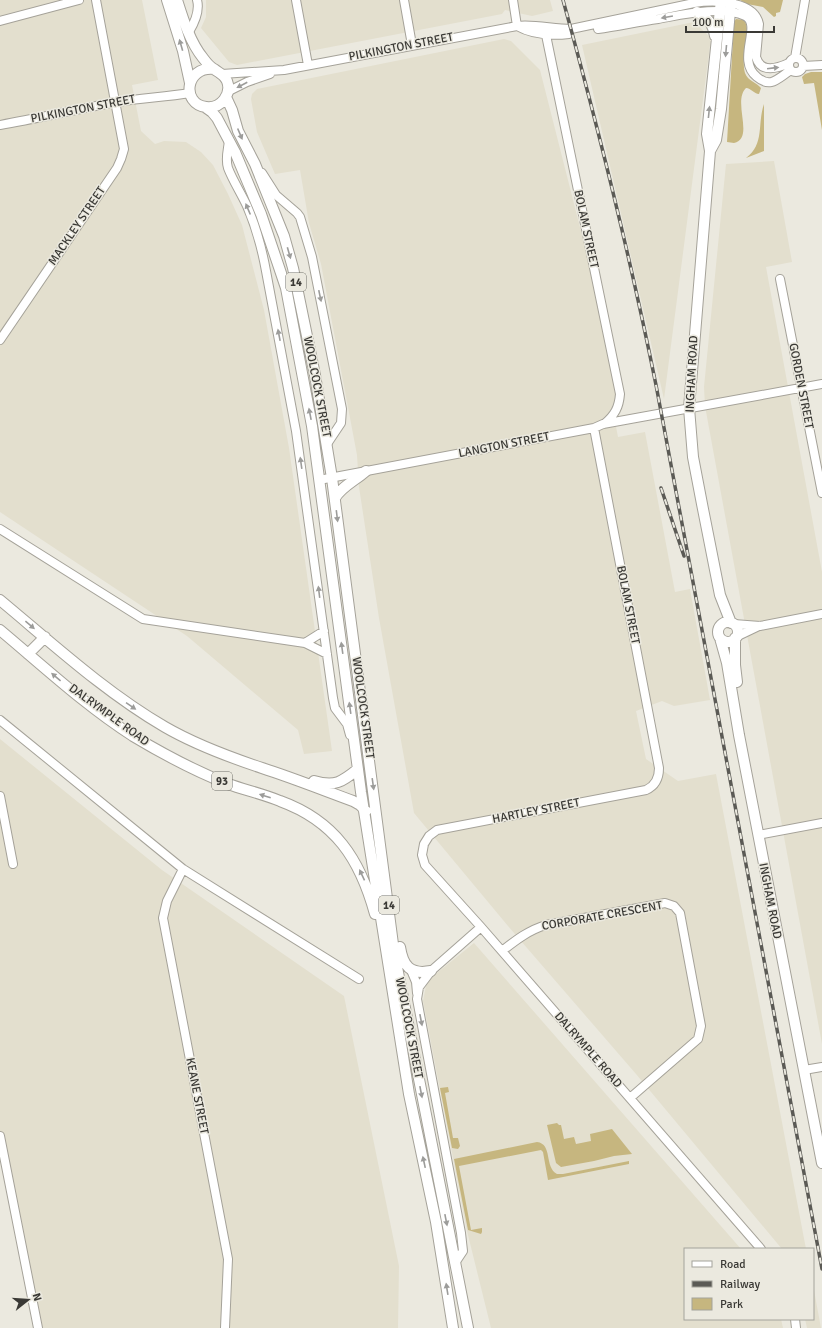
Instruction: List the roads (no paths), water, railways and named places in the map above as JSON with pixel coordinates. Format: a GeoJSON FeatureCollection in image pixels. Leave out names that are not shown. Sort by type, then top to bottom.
{"type":"FeatureCollection","features":[{"type":"Feature","properties":{"kind":"main road"},"geometry":{"type":"LineString","coordinates":[[167,0],[182,51],[190,88]]}},
{"type":"Feature","properties":{"kind":"main road","name":"14"},"geometry":{"type":"LineString","coordinates":[[177,0],[198,52],[227,82],[226,95]]}},
{"type":"Feature","properties":{"kind":"main road","name":"INGHAM ROAD"},"geometry":{"type":"LineString","coordinates":[[726,5],[717,42],[707,134],[710,151],[689,408],[693,457],[720,595],[729,624]]}},
{"type":"Feature","properties":{"kind":"main road","name":"INGHAM ROAD"},"geometry":{"type":"LineString","coordinates":[[710,151],[716,140],[721,109],[726,5]]}},
{"type":"Feature","properties":{"kind":"main road"},"geometry":{"type":"LineString","coordinates":[[697,12],[712,23],[717,42]]}},
{"type":"Feature","properties":{"kind":"main road"},"geometry":{"type":"LineString","coordinates":[[190,88],[196,73],[202,70],[218,72]]}},
{"type":"Feature","properties":{"kind":"main road","name":"14"},"geometry":{"type":"LineString","coordinates":[[190,88],[195,102],[205,107]]}},
{"type":"Feature","properties":{"kind":"main road"},"geometry":{"type":"LineString","coordinates":[[205,107],[210,108],[219,105],[226,95]]}},
{"type":"Feature","properties":{"kind":"main road","name":"WOOLCOCK STREET"},"geometry":{"type":"LineString","coordinates":[[226,95],[238,131],[256,164],[284,236],[293,268],[327,444],[396,959],[468,1325]]}},
{"type":"Feature","properties":{"kind":"main road","name":"WOOLCOCK STREET"},"geometry":{"type":"LineString","coordinates":[[205,107],[218,118],[229,141],[261,214],[286,288],[312,426],[358,769],[409,1094],[436,1222],[453,1328]]}},
{"type":"Feature","properties":{"kind":"main road"},"geometry":{"type":"LineString","coordinates":[[335,498],[340,490],[352,483],[366,471]]}},
{"type":"Feature","properties":{"kind":"main road","name":"DALRYMPLE ROAD"},"geometry":{"type":"LineString","coordinates":[[0,600],[92,677],[131,706],[166,728],[202,746],[240,761],[353,800],[364,809],[375,821],[378,827]]}},
{"type":"Feature","properties":{"kind":"main road"},"geometry":{"type":"LineString","coordinates":[[729,624],[737,630],[736,638],[729,641],[723,640],[720,638],[718,631],[729,624]]}},
{"type":"Feature","properties":{"kind":"main road","name":"DALRYMPLE ROAD"},"geometry":{"type":"LineString","coordinates":[[0,630],[88,704],[132,735],[179,762],[228,784],[295,807],[310,815],[323,825],[346,849],[364,878],[370,893],[389,966]]}},
{"type":"Feature","properties":{"kind":"main road"},"geometry":{"type":"LineString","coordinates":[[28,654],[45,637]]}},
{"type":"Feature","properties":{"kind":"main road","name":"INGHAM ROAD"},"geometry":{"type":"LineString","coordinates":[[720,638],[727,663],[739,735],[761,834],[807,1070],[822,1163]]}},
{"type":"Feature","properties":{"kind":"main road","name":"INGHAM ROAD"},"geometry":{"type":"LineString","coordinates":[[736,638],[736,672],[761,834]]}},
{"type":"Feature","properties":{"kind":"main road"},"geometry":{"type":"LineString","coordinates":[[261,768],[326,784],[344,780],[358,769]]}},
{"type":"Feature","properties":{"kind":"main road"},"geometry":{"type":"LineString","coordinates":[[368,831],[370,825],[372,824],[378,827]]}},
{"type":"Feature","properties":{"kind":"main road"},"geometry":{"type":"LineString","coordinates":[[388,898],[402,957],[411,970],[418,973],[431,971]]}},
{"type":"Feature","properties":{"kind":"main road","name":"INGHAM ROAD"},"geometry":{"type":"LineString","coordinates":[[807,1070],[822,1133]]}},
{"type":"Feature","properties":{"kind":"street"},"geometry":{"type":"LineString","coordinates":[[0,21],[79,0]]}},
{"type":"Feature","properties":{"kind":"street","name":"MACKLEY STREET"},"geometry":{"type":"LineString","coordinates":[[0,340],[121,159],[124,149],[96,0]]}},
{"type":"Feature","properties":{"kind":"street"},"geometry":{"type":"LineString","coordinates":[[189,32],[197,14],[197,0]]}},
{"type":"Feature","properties":{"kind":"street"},"geometry":{"type":"LineString","coordinates":[[296,0],[308,65]]}},
{"type":"Feature","properties":{"kind":"street"},"geometry":{"type":"LineString","coordinates":[[404,0],[412,45]]}},
{"type":"Feature","properties":{"kind":"street"},"geometry":{"type":"LineString","coordinates":[[513,0],[517,26]]}},
{"type":"Feature","properties":{"kind":"street"},"geometry":{"type":"LineString","coordinates":[[635,16],[682,0]]}},
{"type":"Feature","properties":{"kind":"street"},"geometry":{"type":"LineString","coordinates":[[726,5],[745,16],[750,22],[751,32],[748,60],[749,66],[754,74],[769,83],[776,81],[792,64],[805,0]]}},
{"type":"Feature","properties":{"kind":"street","name":"PILKINGTON STREET"},"geometry":{"type":"LineString","coordinates":[[547,31],[571,29],[694,3],[726,5]]}},
{"type":"Feature","properties":{"kind":"street"},"geometry":{"type":"LineString","coordinates":[[726,5],[746,7],[751,10],[758,19],[759,24],[756,54],[756,60],[758,63],[769,69],[774,69],[800,60],[803,66]]}},
{"type":"Feature","properties":{"kind":"street","name":"PILKINGTON STREET"},"geometry":{"type":"LineString","coordinates":[[226,95],[247,82],[284,70],[517,26],[528,25],[547,31],[573,34],[697,12],[726,5]]}},
{"type":"Feature","properties":{"kind":"street","name":"BOLAM STREET"},"geometry":{"type":"LineString","coordinates":[[547,31],[620,394],[619,406],[611,418],[603,424]]}},
{"type":"Feature","properties":{"kind":"street"},"geometry":{"type":"LineString","coordinates":[[792,64],[797,72],[801,70],[803,66]]}},
{"type":"Feature","properties":{"kind":"street"},"geometry":{"type":"LineString","coordinates":[[803,66],[822,65]]}},
{"type":"Feature","properties":{"kind":"street","name":"PILKINGTON STREET"},"geometry":{"type":"LineString","coordinates":[[218,72],[284,70]]}},
{"type":"Feature","properties":{"kind":"street","name":"PILKINGTON STREET"},"geometry":{"type":"LineString","coordinates":[[0,125],[115,102],[148,97],[170,96],[190,88]]}},
{"type":"Feature","properties":{"kind":"street"},"geometry":{"type":"LineString","coordinates":[[229,141],[226,160],[228,168],[255,226],[262,248],[268,278],[296,431],[335,708],[347,724],[356,755]]}},
{"type":"Feature","properties":{"kind":"street"},"geometry":{"type":"LineString","coordinates":[[256,164],[276,195],[300,217],[310,250],[342,409],[341,423],[327,444]]}},
{"type":"Feature","properties":{"kind":"street","name":"GORDEN STREET"},"geometry":{"type":"LineString","coordinates":[[780,278],[822,493]]}},
{"type":"Feature","properties":{"kind":"street","name":"LANGTON STREET"},"geometry":{"type":"LineString","coordinates":[[319,480],[594,428],[603,424],[822,384]]}},
{"type":"Feature","properties":{"kind":"street","name":"BOLAM STREET"},"geometry":{"type":"LineString","coordinates":[[594,428],[659,766],[659,773],[656,782]]}},
{"type":"Feature","properties":{"kind":"street"},"geometry":{"type":"LineString","coordinates":[[0,529],[143,619],[305,643],[327,654]]}},
{"type":"Feature","properties":{"kind":"street"},"geometry":{"type":"LineString","coordinates":[[729,624],[760,626],[822,614]]}},
{"type":"Feature","properties":{"kind":"street"},"geometry":{"type":"LineString","coordinates":[[736,638],[760,626]]}},
{"type":"Feature","properties":{"kind":"street"},"geometry":{"type":"LineString","coordinates":[[305,643],[324,631]]}},
{"type":"Feature","properties":{"kind":"street"},"geometry":{"type":"LineString","coordinates":[[0,720],[183,869],[358,979]]}},
{"type":"Feature","properties":{"kind":"street","name":"HARTLEY STREET"},"geometry":{"type":"LineString","coordinates":[[422,849],[426,840],[437,830],[646,790],[652,787],[656,782]]}},
{"type":"Feature","properties":{"kind":"street"},"geometry":{"type":"LineString","coordinates":[[0,796],[13,864]]}},
{"type":"Feature","properties":{"kind":"street"},"geometry":{"type":"LineString","coordinates":[[761,834],[822,823]]}},
{"type":"Feature","properties":{"kind":"street","name":"DALRYMPLE ROAD"},"geometry":{"type":"LineString","coordinates":[[422,849],[423,861],[426,865],[760,1248]]}},
{"type":"Feature","properties":{"kind":"street","name":"KEANE STREET"},"geometry":{"type":"LineString","coordinates":[[183,869],[167,901],[163,918],[228,1259],[225,1328]]}},
{"type":"Feature","properties":{"kind":"street","name":"CORPORATE CRESCENT"},"geometry":{"type":"LineString","coordinates":[[502,951],[534,928],[666,903],[674,906],[680,913],[701,1026],[698,1039],[630,1098]]}},
{"type":"Feature","properties":{"kind":"street"},"geometry":{"type":"LineString","coordinates":[[455,1263],[462,1250],[461,1233],[417,1003],[422,982],[431,971],[481,927]]}},
{"type":"Feature","properties":{"kind":"street"},"geometry":{"type":"LineString","coordinates":[[411,970],[416,982],[418,994]]}},
{"type":"Feature","properties":{"kind":"street"},"geometry":{"type":"LineString","coordinates":[[807,1070],[822,1067]]}},
{"type":"Feature","properties":{"kind":"street"},"geometry":{"type":"LineString","coordinates":[[0,1136],[38,1328]]}},
{"type":"Feature","properties":{"kind":"railway"},"geometry":{"type":"LineString","coordinates":[[563,0],[613,192],[656,385],[822,1269]]}},
{"type":"Feature","properties":{"kind":"railway"},"geometry":{"type":"LineString","coordinates":[[661,488],[684,556]]}}]}
